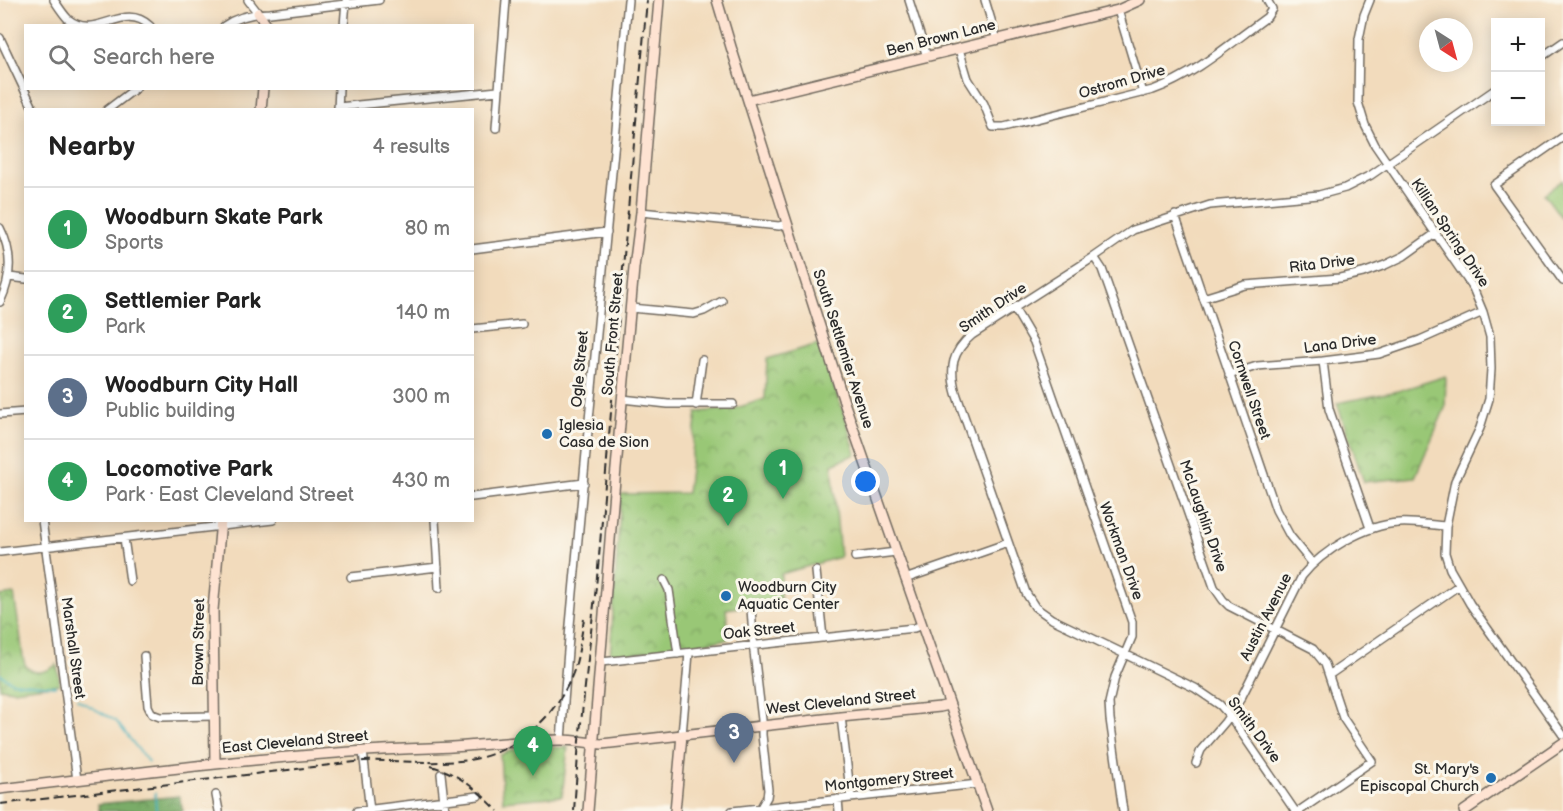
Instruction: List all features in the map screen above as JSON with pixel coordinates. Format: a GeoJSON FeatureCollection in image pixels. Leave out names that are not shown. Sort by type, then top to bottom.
{"type":"FeatureCollection","features":[{"type":"Feature","properties":{"kind":"street"},"geometry":{"type":"LineString","coordinates":[[54,0],[68,19],[80,24]]}},
{"type":"Feature","properties":{"kind":"street"},"geometry":{"type":"LineString","coordinates":[[248,0],[266,24]]}},
{"type":"Feature","properties":{"kind":"street"},"geometry":{"type":"LineString","coordinates":[[227,24],[236,18],[258,13],[379,0]]}},
{"type":"Feature","properties":{"kind":"street"},"geometry":{"type":"LineString","coordinates":[[496,128],[506,0]]}},
{"type":"Feature","properties":{"kind":"street","name":"Ogle Street"},"geometry":{"type":"LineString","coordinates":[[561,740],[628,0]]}},
{"type":"Feature","properties":{"kind":"street","name":"South Front Street"},"geometry":{"type":"LineString","coordinates":[[588,811],[622,399],[659,0]]}},
{"type":"Feature","properties":{"kind":"street","name":"South Settlemier Avenue"},"geometry":{"type":"LineString","coordinates":[[717,0],[849,416],[987,811]]}},
{"type":"Feature","properties":{"kind":"street"},"geometry":{"type":"LineString","coordinates":[[909,0],[927,57]]}},
{"type":"Feature","properties":{"kind":"street"},"geometry":{"type":"LineString","coordinates":[[985,0],[997,40]]}},
{"type":"Feature","properties":{"kind":"street","name":"Ben Brown Lane"},"geometry":{"type":"LineString","coordinates":[[748,100],[1118,10],[1140,0]]}},
{"type":"Feature","properties":{"kind":"street","name":"Ostrom Drive"},"geometry":{"type":"LineString","coordinates":[[959,49],[968,79],[984,104],[993,127],[1004,127],[1143,93],[1169,84],[1183,77],[1267,17],[1272,9],[1268,0]]}},
{"type":"Feature","properties":{"kind":"street","name":"Killian Spring Drive"},"geometry":{"type":"LineString","coordinates":[[1370,0],[1359,39],[1358,102],[1365,125],[1375,146],[1473,288],[1490,337],[1489,399],[1480,428],[1455,482],[1446,526],[1445,553],[1458,586],[1563,735]]}},
{"type":"Feature","properties":{"kind":"street"},"geometry":{"type":"LineString","coordinates":[[344,24],[346,2]]}},
{"type":"Feature","properties":{"kind":"street"},"geometry":{"type":"LineString","coordinates":[[1118,10],[1143,93]]}},
{"type":"Feature","properties":{"kind":"street"},"geometry":{"type":"LineString","coordinates":[[94,24],[116,14],[127,12],[138,15],[149,24]]}},
{"type":"Feature","properties":{"kind":"street"},"geometry":{"type":"LineString","coordinates":[[0,38],[24,89]]}},
{"type":"Feature","properties":{"kind":"street"},"geometry":{"type":"LineString","coordinates":[[1545,55],[1563,42]]}},
{"type":"Feature","properties":{"kind":"street"},"geometry":{"type":"LineString","coordinates":[[25,90],[33,108]]}},
{"type":"Feature","properties":{"kind":"street"},"geometry":{"type":"LineString","coordinates":[[110,108],[133,90]]}},
{"type":"Feature","properties":{"kind":"street"},"geometry":{"type":"LineString","coordinates":[[261,108],[263,90]]}},
{"type":"Feature","properties":{"kind":"street"},"geometry":{"type":"LineString","coordinates":[[338,108],[339,90]]}},
{"type":"Feature","properties":{"kind":"street"},"geometry":{"type":"LineString","coordinates":[[347,108],[498,91]]}},
{"type":"Feature","properties":{"kind":"street","name":"Smith Drive"},"geometry":{"type":"LineString","coordinates":[[1297,811],[1220,705],[1195,688],[1052,619],[1035,607],[1026,593],[956,393],[952,371],[955,357],[966,340],[1133,230],[1175,215],[1210,206],[1319,195],[1336,191],[1354,184],[1387,163],[1491,91]]}},
{"type":"Feature","properties":{"kind":"street"},"geometry":{"type":"LineString","coordinates":[[1563,137],[1494,185],[1563,281]]}},
{"type":"Feature","properties":{"kind":"street"},"geometry":{"type":"LineString","coordinates":[[641,212],[779,226],[787,224]]}},
{"type":"Feature","properties":{"kind":"street","name":"Cornwell Street"},"geometry":{"type":"LineString","coordinates":[[1175,215],[1276,510],[1290,536],[1313,564]]}},
{"type":"Feature","properties":{"kind":"street"},"geometry":{"type":"LineString","coordinates":[[0,228],[8,248],[10,265],[9,276],[0,302]]}},
{"type":"Feature","properties":{"kind":"street"},"geometry":{"type":"LineString","coordinates":[[474,249],[607,232]]}},
{"type":"Feature","properties":{"kind":"street","name":"Rita Drive"},"geometry":{"type":"LineString","coordinates":[[1203,298],[1245,285],[1340,278],[1363,273],[1404,256],[1436,233]]}},
{"type":"Feature","properties":{"kind":"street","name":"McLaughlin Drive"},"geometry":{"type":"LineString","coordinates":[[1094,257],[1101,266],[1214,587],[1229,606],[1313,649],[1325,664],[1343,718],[1372,761],[1297,811]]}},
{"type":"Feature","properties":{"kind":"street"},"geometry":{"type":"LineString","coordinates":[[9,276],[24,279]]}},
{"type":"Feature","properties":{"kind":"street"},"geometry":{"type":"LineString","coordinates":[[631,308],[694,314],[704,312],[722,301]]}},
{"type":"Feature","properties":{"kind":"street","name":"Workman Drive"},"geometry":{"type":"LineString","coordinates":[[1014,308],[1034,342],[1131,616],[1130,642],[1113,686],[1109,711],[1123,811]]}},
{"type":"Feature","properties":{"kind":"street","name":"Lana Drive"},"geometry":{"type":"LineString","coordinates":[[1229,375],[1257,366],[1360,358],[1379,354],[1399,348],[1483,312]]}},
{"type":"Feature","properties":{"kind":"street"},"geometry":{"type":"LineString","coordinates":[[474,329],[522,324]]}},
{"type":"Feature","properties":{"kind":"street"},"geometry":{"type":"LineString","coordinates":[[696,405],[702,360]]}},
{"type":"Feature","properties":{"kind":"street"},"geometry":{"type":"LineString","coordinates":[[1323,361],[1329,409],[1370,528]]}},
{"type":"Feature","properties":{"kind":"street"},"geometry":{"type":"LineString","coordinates":[[622,399],[668,404],[733,404]]}},
{"type":"Feature","properties":{"kind":"street"},"geometry":{"type":"LineString","coordinates":[[0,414],[24,412]]}},
{"type":"Feature","properties":{"kind":"street"},"geometry":{"type":"LineString","coordinates":[[474,497],[584,483]]}},
{"type":"Feature","properties":{"kind":"street","name":"Marshall Street"},"geometry":{"type":"LineString","coordinates":[[42,522],[77,780]]}},
{"type":"Feature","properties":{"kind":"street"},"geometry":{"type":"LineString","coordinates":[[0,552],[238,522]]}},
{"type":"Feature","properties":{"kind":"street"},"geometry":{"type":"LineString","coordinates":[[435,522],[439,588]]}},
{"type":"Feature","properties":{"kind":"street","name":"Brown Street"},"geometry":{"type":"LineString","coordinates":[[215,763],[213,610],[221,523]]}},
{"type":"Feature","properties":{"kind":"street","name":"Austin Avenue"},"geometry":{"type":"LineString","coordinates":[[1196,763],[1201,750],[1230,716],[1241,698],[1302,576],[1313,564],[1338,545],[1370,528],[1399,523],[1446,526]]}},
{"type":"Feature","properties":{"kind":"street"},"geometry":{"type":"LineString","coordinates":[[124,538],[130,581]]}},
{"type":"Feature","properties":{"kind":"street"},"geometry":{"type":"LineString","coordinates":[[905,579],[1008,543]]}},
{"type":"Feature","properties":{"kind":"street"},"geometry":{"type":"LineString","coordinates":[[855,557],[896,552]]}},
{"type":"Feature","properties":{"kind":"street"},"geometry":{"type":"LineString","coordinates":[[351,577],[438,567]]}},
{"type":"Feature","properties":{"kind":"street"},"geometry":{"type":"LineString","coordinates":[[816,571],[823,638]]}},
{"type":"Feature","properties":{"kind":"street"},"geometry":{"type":"LineString","coordinates":[[664,580],[669,590],[678,654]]}},
{"type":"Feature","properties":{"kind":"street"},"geometry":{"type":"LineString","coordinates":[[1329,675],[1458,586]]}},
{"type":"Feature","properties":{"kind":"street"},"geometry":{"type":"LineString","coordinates":[[751,608],[768,790],[760,809]]}},
{"type":"Feature","properties":{"kind":"street","name":"Oak Street"},"geometry":{"type":"LineString","coordinates":[[600,662],[914,628],[922,625]]}},
{"type":"Feature","properties":{"kind":"street"},"geometry":{"type":"LineString","coordinates":[[675,811],[689,653]]}},
{"type":"Feature","properties":{"kind":"street"},"geometry":{"type":"LineString","coordinates":[[144,656],[148,705],[152,714],[160,717],[214,716]]}},
{"type":"Feature","properties":{"kind":"street","name":"West Cleveland Street"},"geometry":{"type":"LineString","coordinates":[[593,743],[602,744],[949,705]]}},
{"type":"Feature","properties":{"kind":"street"},"geometry":{"type":"LineString","coordinates":[[842,717],[851,798]]}},
{"type":"Feature","properties":{"kind":"street","name":"East Cleveland Street"},"geometry":{"type":"LineString","coordinates":[[0,789],[215,763],[363,751],[561,740],[593,743]]}},
{"type":"Feature","properties":{"kind":"street"},"geometry":{"type":"LineString","coordinates":[[1464,811],[1563,743]]}},
{"type":"Feature","properties":{"kind":"street"},"geometry":{"type":"LineString","coordinates":[[363,751],[370,810]]}},
{"type":"Feature","properties":{"kind":"street"},"geometry":{"type":"LineString","coordinates":[[441,774],[445,811]]}},
{"type":"Feature","properties":{"kind":"street","name":"Montgomery Street"},"geometry":{"type":"LineString","coordinates":[[732,811],[978,784]]}},
{"type":"Feature","properties":{"kind":"street"},"geometry":{"type":"LineString","coordinates":[[216,795],[219,811]]}},
{"type":"Feature","properties":{"kind":"street"},"geometry":{"type":"LineString","coordinates":[[357,811],[478,796]]}},
{"type":"Feature","properties":{"kind":"street"},"geometry":{"type":"LineString","coordinates":[[838,799],[838,811]]}},
{"type":"Feature","properties":{"kind":"green space"},"geometry":{"type":"Polygon","coordinates":[[[1563,180],[1563,220],[1544,194],[1563,180]]]}},
{"type":"Feature","properties":{"kind":"green space"},"geometry":{"type":"Polygon","coordinates":[[[818,344],[846,419],[856,454],[832,464],[840,557],[781,574],[780,601],[726,609],[729,639],[610,657],[621,494],[687,493],[697,412],[733,409],[765,399],[767,359],[818,344]]]}},
{"type":"Feature","properties":{"kind":"green space"},"geometry":{"type":"Polygon","coordinates":[[[1446,376],[1445,408],[1415,477],[1364,482],[1337,403],[1398,391],[1446,376]]]}},
{"type":"Feature","properties":{"kind":"green space"},"geometry":{"type":"Polygon","coordinates":[[[14,594],[25,664],[32,671],[40,672],[57,664],[60,684],[13,690],[0,688],[0,596],[14,594]]]}},
{"type":"Feature","properties":{"kind":"green space"},"geometry":{"type":"Polygon","coordinates":[[[568,747],[562,796],[503,801],[500,755],[517,748],[568,747]]]}},
{"type":"Feature","properties":{"kind":"green space"},"geometry":{"type":"Polygon","coordinates":[[[179,796],[183,811],[99,811],[98,804],[179,796]]]}},
{"type":"Feature","properties":{"kind":"waterway"},"geometry":{"type":"LineString","coordinates":[[0,674],[12,682],[55,686]]}},
{"type":"Feature","properties":{"kind":"waterway"},"geometry":{"type":"LineString","coordinates":[[77,699],[116,721],[148,762]]}},
{"type":"Feature","properties":{"kind":"waterway"},"geometry":{"type":"LineString","coordinates":[[155,793],[156,811]]}},
{"type":"Feature","properties":{"kind":"railway"},"geometry":{"type":"LineString","coordinates":[[574,811],[579,741],[598,568],[647,0]]}},
{"type":"Feature","properties":{"kind":"railway"},"geometry":{"type":"LineString","coordinates":[[0,804],[364,761],[448,762],[479,758],[513,744],[529,733],[555,706],[573,673],[584,619]]}},
{"type":"Feature","properties":{"kind":"railway"},"geometry":{"type":"LineString","coordinates":[[431,766],[450,773],[467,784],[498,811]]}},
{"type":"Feature","properties":{"kind":"place","name":"Iglesia Casa de Sion"},"geometry":{"type":"Point","coordinates":[547,434]}},
{"type":"Feature","properties":{"kind":"place","name":"Woodburn Skate Park"},"geometry":{"type":"Point","coordinates":[783,499]}},
{"type":"Feature","properties":{"kind":"place","name":"Settlemier Park"},"geometry":{"type":"Point","coordinates":[728,526]}},
{"type":"Feature","properties":{"kind":"place","name":"Woodburn City Aquatic Center"},"geometry":{"type":"Point","coordinates":[726,596]}},
{"type":"Feature","properties":{"kind":"place","name":"Woodburn City Hall"},"geometry":{"type":"Point","coordinates":[734,763]}},
{"type":"Feature","properties":{"kind":"place","name":"Locomotive Park"},"geometry":{"type":"Point","coordinates":[533,776]}},
{"type":"Feature","properties":{"kind":"place","name":"St. Mary's Episcopal Church"},"geometry":{"type":"Point","coordinates":[1491,778]}}]}
